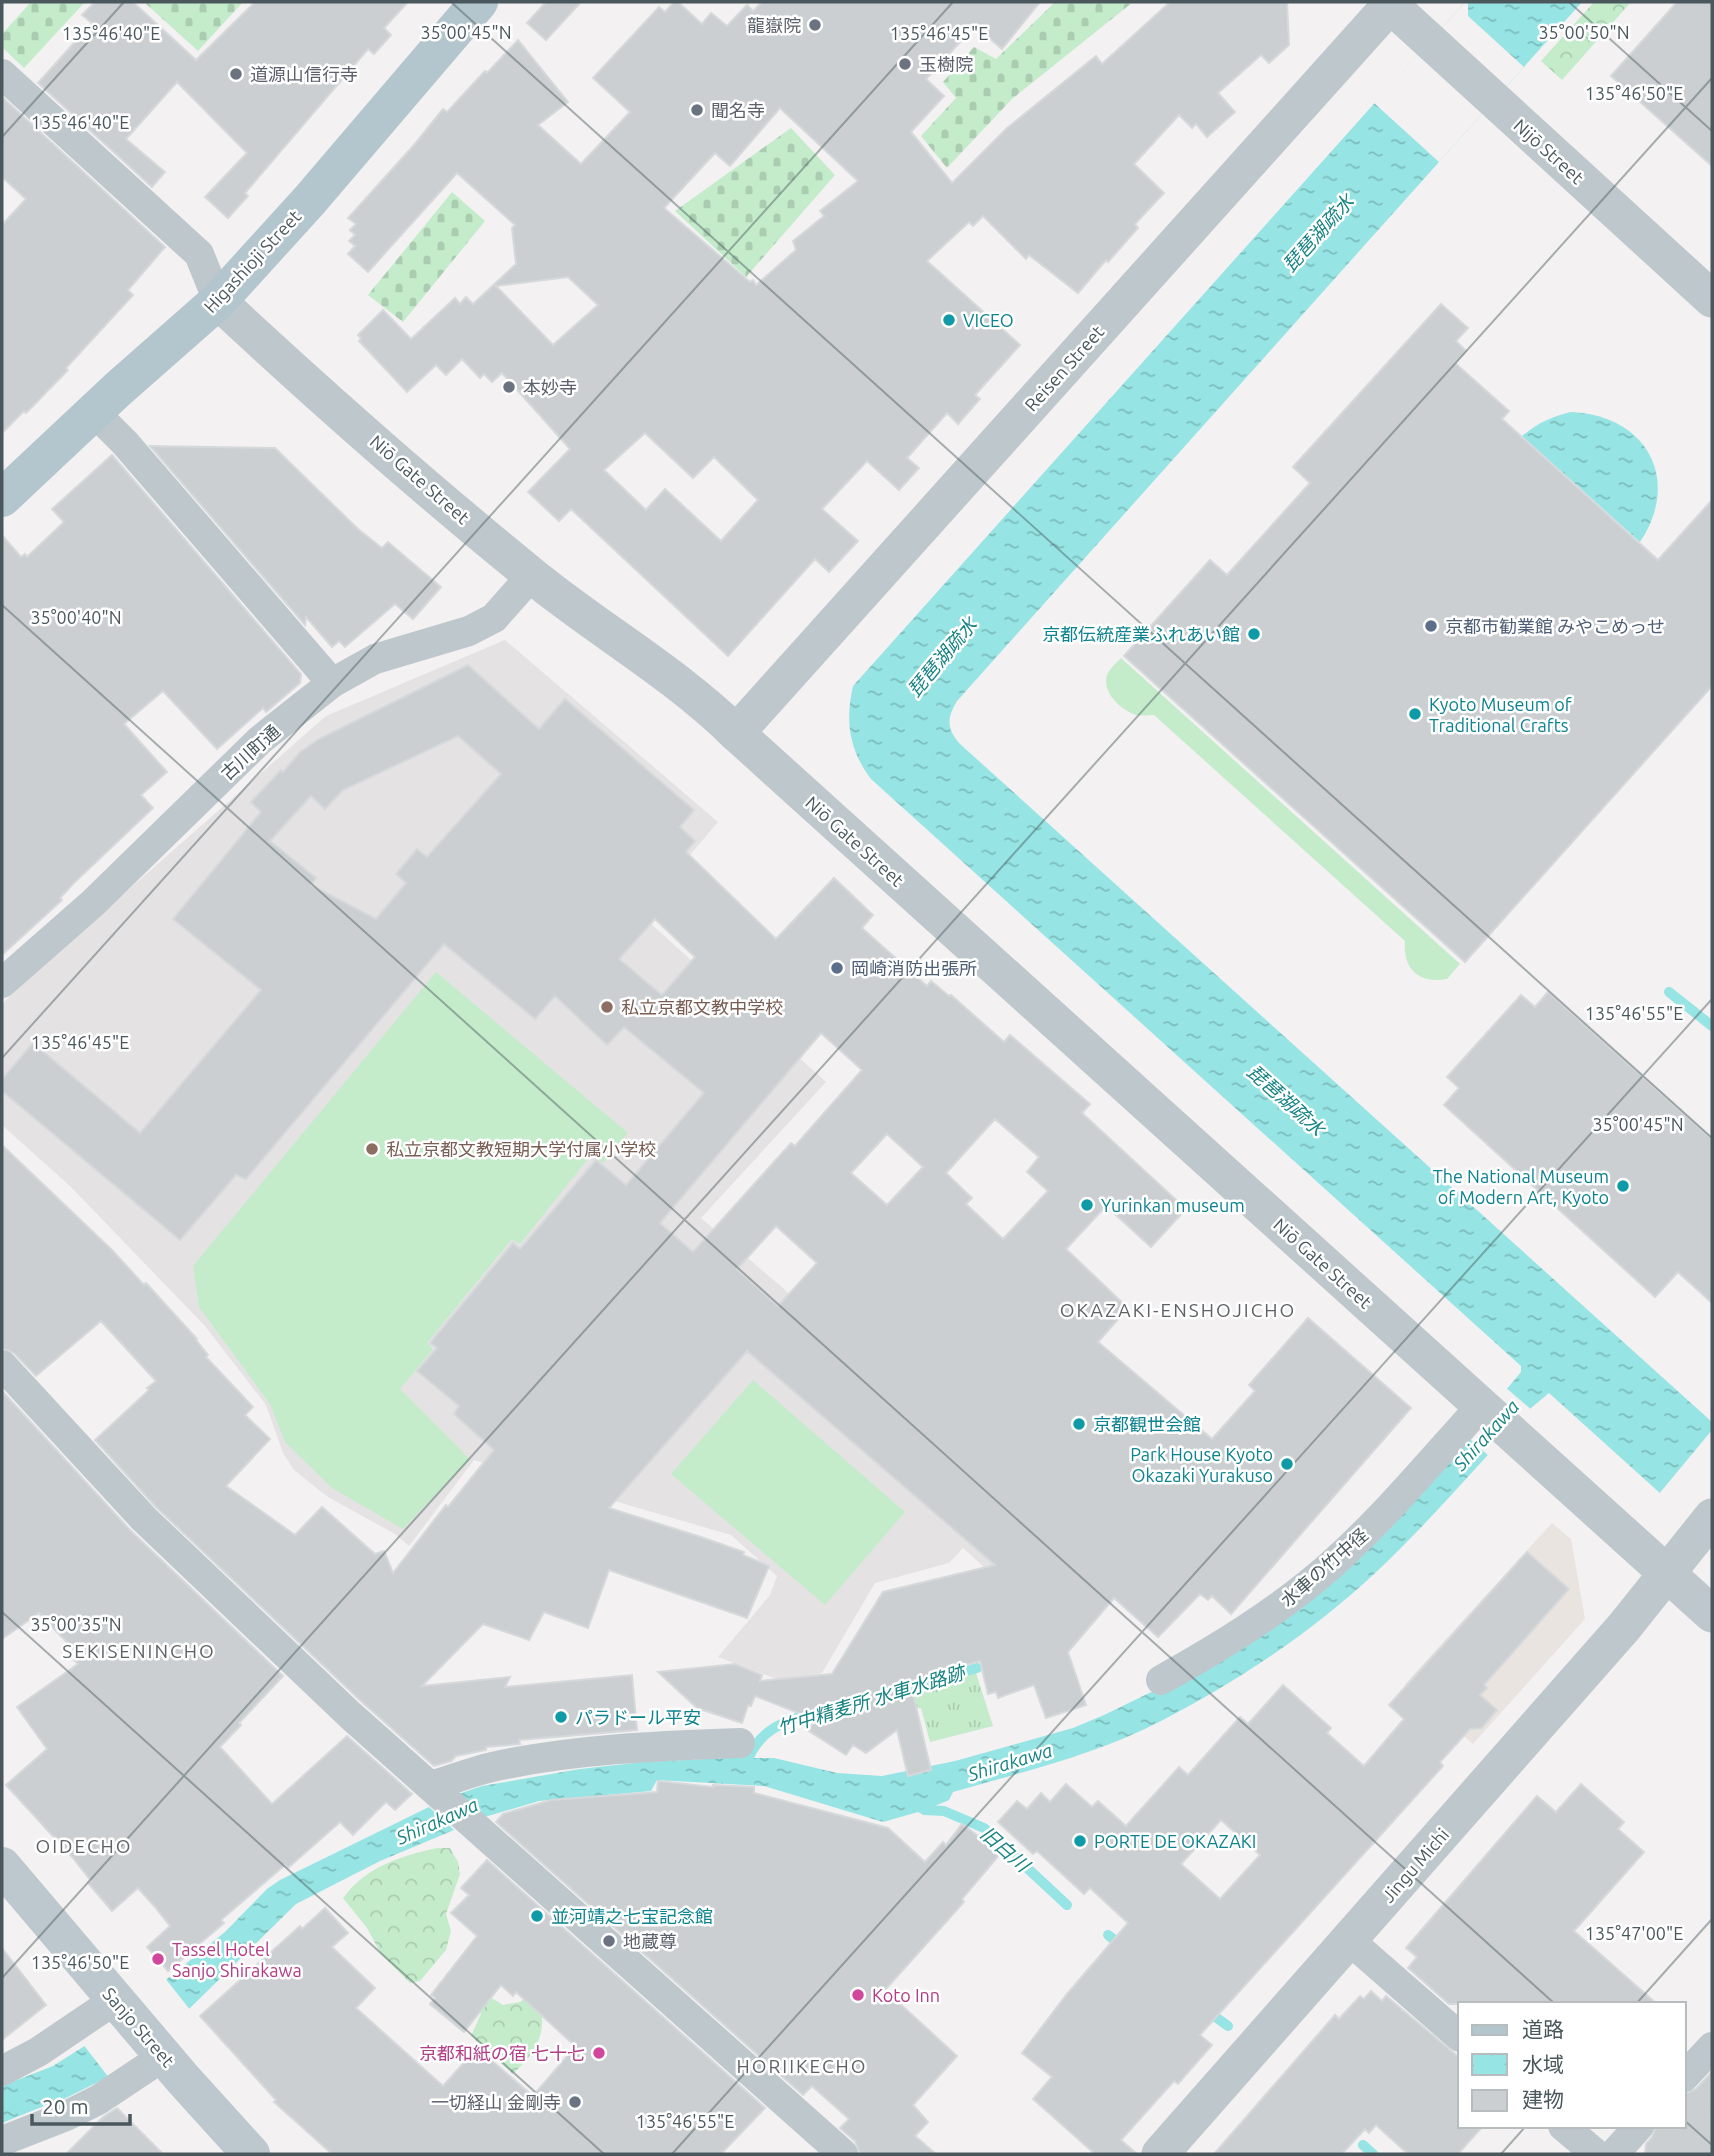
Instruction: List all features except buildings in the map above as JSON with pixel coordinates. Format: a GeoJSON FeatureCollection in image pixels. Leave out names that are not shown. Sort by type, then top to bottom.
{"type":"FeatureCollection","features":[{"type":"Feature","properties":{"kind":"main road","name":"Higashioji Street"},"geometry":{"type":"LineString","coordinates":[[2,498],[218,301],[309,201],[479,2]]}},
{"type":"Feature","properties":{"kind":"main road","name":"Sanjo Street"},"geometry":{"type":"LineString","coordinates":[[2,1866],[159,2051],[251,2154]]}},
{"type":"Feature","properties":{"kind":"street","name":"Nijō Street"},"geometry":{"type":"LineString","coordinates":[[1390,3],[1422,36],[1712,299]]}},
{"type":"Feature","properties":{"kind":"street","name":"Reisen Street"},"geometry":{"type":"LineString","coordinates":[[736,733],[1390,3]]}},
{"type":"Feature","properties":{"kind":"street","name":"Niō Gate Street"},"geometry":{"type":"LineString","coordinates":[[2,74],[199,254],[218,301],[306,382],[531,575],[707,705],[1476,1414],[1512,1434],[1712,1614]]}},
{"type":"Feature","properties":{"kind":"street"},"geometry":{"type":"LineString","coordinates":[[94,412],[125,443],[332,683]]}},
{"type":"Feature","properties":{"kind":"street","name":"古川町通"},"geometry":{"type":"LineString","coordinates":[[2,983],[93,903],[260,740],[332,683],[374,659],[469,631],[494,618],[531,575]]}},
{"type":"Feature","properties":{"kind":"street"},"geometry":{"type":"LineString","coordinates":[[2,1366],[144,1519],[350,1715],[843,2154]]}},
{"type":"Feature","properties":{"kind":"street","name":"水車の竹中径"},"geometry":{"type":"LineString","coordinates":[[1161,1680],[1257,1622],[1312,1581],[1368,1530],[1476,1414]]}},
{"type":"Feature","properties":{"kind":"street","name":"Jingu Michi"},"geometry":{"type":"LineString","coordinates":[[1160,2154],[1624,1627],[1702,1529]]}},
{"type":"Feature","properties":{"kind":"street"},"geometry":{"type":"LineString","coordinates":[[436,1792],[491,1767],[579,1753],[667,1745],[740,1743]]}},
{"type":"Feature","properties":{"kind":"street"},"geometry":{"type":"LineString","coordinates":[[1349,1940],[1458,2035]]}},
{"type":"Feature","properties":{"kind":"street"},"geometry":{"type":"LineString","coordinates":[[2,2071],[119,2004]]}},
{"type":"Feature","properties":{"kind":"street"},"geometry":{"type":"LineString","coordinates":[[1686,2075],[1712,2047]]}},
{"type":"Feature","properties":{"kind":"street"},"geometry":{"type":"LineString","coordinates":[[2,2141],[66,2116],[98,2100],[159,2051]]}},
{"type":"Feature","properties":{"kind":"street"},"geometry":{"type":"LineString","coordinates":[[1565,2128],[1596,2154]]}},
{"type":"Feature","properties":{"kind":"street"},"geometry":{"type":"LineString","coordinates":[[1614,2154],[1637,2128]]}},
{"type":"Feature","properties":{"kind":"shaded area"},"geometry":{"type":"Polygon","coordinates":[[[505,640],[718,822],[640,914],[826,1082],[701,1218],[846,1342],[1057,1510],[996,1578],[963,1548],[949,1563],[875,1583],[822,1673],[782,1681],[718,1657],[770,1595],[777,1576],[731,1535],[474,1460],[409,1546],[395,1534],[328,1497],[294,1470],[283,1453],[266,1405],[205,1326],[71,1187],[2,1125],[2,1004],[326,716],[505,640]]]}},
{"type":"Feature","properties":{"kind":"shaded area"},"geometry":{"type":"Polygon","coordinates":[[[1552,1523],[1571,1539],[1585,1619],[1473,1744],[1405,1684],[1552,1523]]]}},
{"type":"Feature","properties":{"kind":"green space"},"geometry":{"type":"Polygon","coordinates":[[[31,2],[85,2],[24,68],[2,47],[2,34],[31,2]]]}},
{"type":"Feature","properties":{"kind":"green space"},"geometry":{"type":"Polygon","coordinates":[[[144,2],[243,2],[198,51],[144,2]]]}},
{"type":"Feature","properties":{"kind":"green space"},"geometry":{"type":"Polygon","coordinates":[[[1052,2],[1133,2],[1012,99],[947,168],[921,136],[956,98],[943,82],[974,47],[996,59],[1053,4],[1052,2]]]}},
{"type":"Feature","properties":{"kind":"green space"},"geometry":{"type":"Polygon","coordinates":[[[1594,2],[1631,2],[1562,80],[1541,61],[1594,2]]]}},
{"type":"Feature","properties":{"kind":"green space"},"geometry":{"type":"Polygon","coordinates":[[[791,128],[835,175],[746,277],[675,211],[791,128]]]}},
{"type":"Feature","properties":{"kind":"green space"},"geometry":{"type":"Polygon","coordinates":[[[452,192],[485,221],[403,322],[368,295],[452,192]]]}},
{"type":"Feature","properties":{"kind":"green space"},"geometry":{"type":"Polygon","coordinates":[[[1121,658],[1460,964],[1447,979],[1428,979],[1414,972],[1407,959],[1405,941],[1154,715],[1136,715],[1123,709],[1112,698],[1106,685],[1109,671],[1121,658]]]}},
{"type":"Feature","properties":{"kind":"green space"},"geometry":{"type":"Polygon","coordinates":[[[436,972],[628,1133],[603,1163],[591,1155],[520,1244],[512,1239],[427,1343],[433,1349],[400,1389],[470,1459],[403,1529],[332,1488],[285,1442],[270,1404],[199,1307],[193,1266],[436,972]]]}},
{"type":"Feature","properties":{"kind":"green space"},"geometry":{"type":"Polygon","coordinates":[[[753,1380],[905,1512],[825,1605],[671,1474],[753,1380]]]}},
{"type":"Feature","properties":{"kind":"green space"},"geometry":{"type":"Polygon","coordinates":[[[976,1673],[993,1726],[930,1742],[921,1708],[910,1709],[907,1693],[976,1673]]]}},
{"type":"Feature","properties":{"kind":"green space"},"geometry":{"type":"Polygon","coordinates":[[[437,1848],[450,1848],[458,1862],[460,1874],[446,1914],[451,1931],[446,1950],[420,1981],[410,1983],[381,1954],[367,1928],[343,1898],[362,1878],[385,1864],[437,1848]]]}},
{"type":"Feature","properties":{"kind":"green space"},"geometry":{"type":"Polygon","coordinates":[[[479,1990],[503,2005],[520,2002],[537,1990],[542,2016],[540,2036],[531,2055],[513,2074],[471,2036],[481,2014],[470,2001],[479,1990]]]}},
{"type":"Feature","properties":{"kind":"water"},"geometry":{"type":"Polygon","coordinates":[[[1465,2],[1582,2],[957,701],[951,713],[950,728],[960,744],[1712,1422],[1712,1540],[1549,1393],[1531,1408],[1394,1554],[1325,1617],[1216,1691],[1135,1734],[1110,1744],[953,1792],[949,1800],[883,1822],[764,1786],[657,1780],[651,1791],[539,1801],[478,1819],[453,1796],[482,1786],[580,1769],[643,1762],[726,1758],[774,1758],[837,1773],[882,1776],[955,1761],[1073,1728],[1104,1715],[1211,1663],[1460,1445],[1521,1372],[1521,1366],[871,779],[858,757],[849,723],[853,686],[1465,2]]]}},
{"type":"Feature","properties":{"kind":"water"},"geometry":{"type":"Polygon","coordinates":[[[1571,412],[1597,416],[1619,425],[1637,438],[1649,454],[1656,474],[1657,496],[1652,518],[1640,542],[1522,436],[1545,421],[1571,412]]]}},
{"type":"Feature","properties":{"kind":"water","name":"Shirakawa"},"geometry":{"type":"Polygon","coordinates":[[[429,1807],[454,1830],[380,1861],[296,1904],[190,2008],[108,2077],[54,2104],[2,2123],[2,2086],[53,2066],[83,2047],[225,1932],[267,1889],[280,1880],[429,1807]]]}},
{"type":"Feature","properties":{"kind":"pier"},"geometry":{"type":"Polygon","coordinates":[[[1465,2],[1468,2],[1468,16],[1524,67],[1439,162],[1374,103],[1465,2]]]}},
{"type":"Feature","properties":{"kind":"pier"},"geometry":{"type":"Polygon","coordinates":[[[1505,1387],[1533,1411],[1490,1457],[1464,1434],[1505,1387]]]}},
{"type":"Feature","properties":{"kind":"pier"},"geometry":{"type":"Polygon","coordinates":[[[1712,1430],[1712,1543],[1658,1495],[1712,1430]]]}},
{"type":"Feature","properties":{"kind":"pier"},"geometry":{"type":"Polygon","coordinates":[[[165,1978],[191,2011],[110,2079],[82,2043],[165,1978]]]}},
{"type":"Feature","properties":{"kind":"waterway"},"geometry":{"type":"LineString","coordinates":[[1669,992],[1712,1026]]}},
{"type":"Feature","properties":{"kind":"waterway","name":"竹中精麦所 水車水路跡"},"geometry":{"type":"LineString","coordinates":[[900,1690],[977,1668]]}},
{"type":"Feature","properties":{"kind":"waterway","name":"竹中精麦所 水車水路跡"},"geometry":{"type":"LineString","coordinates":[[745,1766],[756,1744],[764,1736],[781,1724],[815,1712]]}},
{"type":"Feature","properties":{"kind":"waterway","name":"旧白川"},"geometry":{"type":"LineString","coordinates":[[914,1804],[925,1810],[944,1811],[984,1828],[1067,1905]]}},
{"type":"Feature","properties":{"kind":"waterway","name":"旧白川"},"geometry":{"type":"LineString","coordinates":[[1108,1935],[1122,1946]]}},
{"type":"Feature","properties":{"kind":"waterway","name":"旧白川"},"geometry":{"type":"LineString","coordinates":[[1206,2010],[1228,2026]]}},
{"type":"Feature","properties":{"kind":"waterway","name":"旧白川"},"geometry":{"type":"LineString","coordinates":[[1363,2145],[1373,2154]]}},
{"type":"Feature","properties":{"kind":"place","name":"龍嶽院"},"geometry":{"type":"Point","coordinates":[815,25]}},
{"type":"Feature","properties":{"kind":"place","name":"玉樹院"},"geometry":{"type":"Point","coordinates":[905,64]}},
{"type":"Feature","properties":{"kind":"place","name":"道源山信行寺"},"geometry":{"type":"Point","coordinates":[236,74]}},
{"type":"Feature","properties":{"kind":"place","name":"聞名寺"},"geometry":{"type":"Point","coordinates":[697,110]}},
{"type":"Feature","properties":{"kind":"place","name":"VICEO"},"geometry":{"type":"Point","coordinates":[949,320]}},
{"type":"Feature","properties":{"kind":"place","name":"本妙寺"},"geometry":{"type":"Point","coordinates":[509,387]}},
{"type":"Feature","properties":{"kind":"place","name":"京都市勧業館 みやこめっせ"},"geometry":{"type":"Point","coordinates":[1431,626]}},
{"type":"Feature","properties":{"kind":"place","name":"京都伝統産業ふれあい館"},"geometry":{"type":"Point","coordinates":[1254,634]}},
{"type":"Feature","properties":{"kind":"place","name":"Kyoto Museum of Traditional Crafts"},"geometry":{"type":"Point","coordinates":[1415,714]}},
{"type":"Feature","properties":{"kind":"place","name":"岡崎消防出張所"},"geometry":{"type":"Point","coordinates":[837,968]}},
{"type":"Feature","properties":{"kind":"place","name":"私立京都文教中学校"},"geometry":{"type":"Point","coordinates":[607,1007]}},
{"type":"Feature","properties":{"kind":"place","name":"私立京都文教短期大学付属小学校"},"geometry":{"type":"Point","coordinates":[372,1149]}},
{"type":"Feature","properties":{"kind":"place","name":"The National Museum of Modern Art, Kyoto"},"geometry":{"type":"Point","coordinates":[1623,1186]}},
{"type":"Feature","properties":{"kind":"place","name":"Yurinkan museum"},"geometry":{"type":"Point","coordinates":[1087,1205]}},
{"type":"Feature","properties":{"kind":"place","name":"京都観世会館"},"geometry":{"type":"Point","coordinates":[1079,1424]}},
{"type":"Feature","properties":{"kind":"place","name":"Park House Kyoto Okazaki Yurakuso"},"geometry":{"type":"Point","coordinates":[1287,1464]}},
{"type":"Feature","properties":{"kind":"place","name":"パラドール平安"},"geometry":{"type":"Point","coordinates":[561,1717]}},
{"type":"Feature","properties":{"kind":"place","name":"PORTE DE OKAZAKI"},"geometry":{"type":"Point","coordinates":[1080,1841]}},
{"type":"Feature","properties":{"kind":"place","name":"並河靖之七宝記念館"},"geometry":{"type":"Point","coordinates":[537,1916]}},
{"type":"Feature","properties":{"kind":"place","name":"地蔵尊"},"geometry":{"type":"Point","coordinates":[609,1941]}},
{"type":"Feature","properties":{"kind":"place","name":"Tassel Hotel Sanjo Shirakawa"},"geometry":{"type":"Point","coordinates":[158,1959]}},
{"type":"Feature","properties":{"kind":"place","name":"Koto Inn"},"geometry":{"type":"Point","coordinates":[858,1995]}},
{"type":"Feature","properties":{"kind":"place","name":"京都和紙の宿 七十七"},"geometry":{"type":"Point","coordinates":[599,2053]}},
{"type":"Feature","properties":{"kind":"place","name":"一切経山 金剛寺"},"geometry":{"type":"Point","coordinates":[575,2102]}},
{"type":"Feature","properties":{"kind":"district","name":"OKAZAKI-ENSHOJICHO"},"geometry":{"type":"Point","coordinates":[1178,1310]}},
{"type":"Feature","properties":{"kind":"district","name":"SEKISENINCHO"},"geometry":{"type":"Point","coordinates":[139,1651]}},
{"type":"Feature","properties":{"kind":"district","name":"OIDECHO"},"geometry":{"type":"Point","coordinates":[84,1846]}},
{"type":"Feature","properties":{"kind":"district","name":"HORIIKECHO"},"geometry":{"type":"Point","coordinates":[802,2066]}},
{"type":"Feature","properties":{"kind":"water label","name":"琵琶湖疏水"},"geometry":{"type":"Point","coordinates":[1318,233]}},
{"type":"Feature","properties":{"kind":"water label","name":"琵琶湖疏水"},"geometry":{"type":"Point","coordinates":[942,657]}},
{"type":"Feature","properties":{"kind":"water label","name":"琵琶湖疏水"},"geometry":{"type":"Point","coordinates":[1286,1100]}}]}
